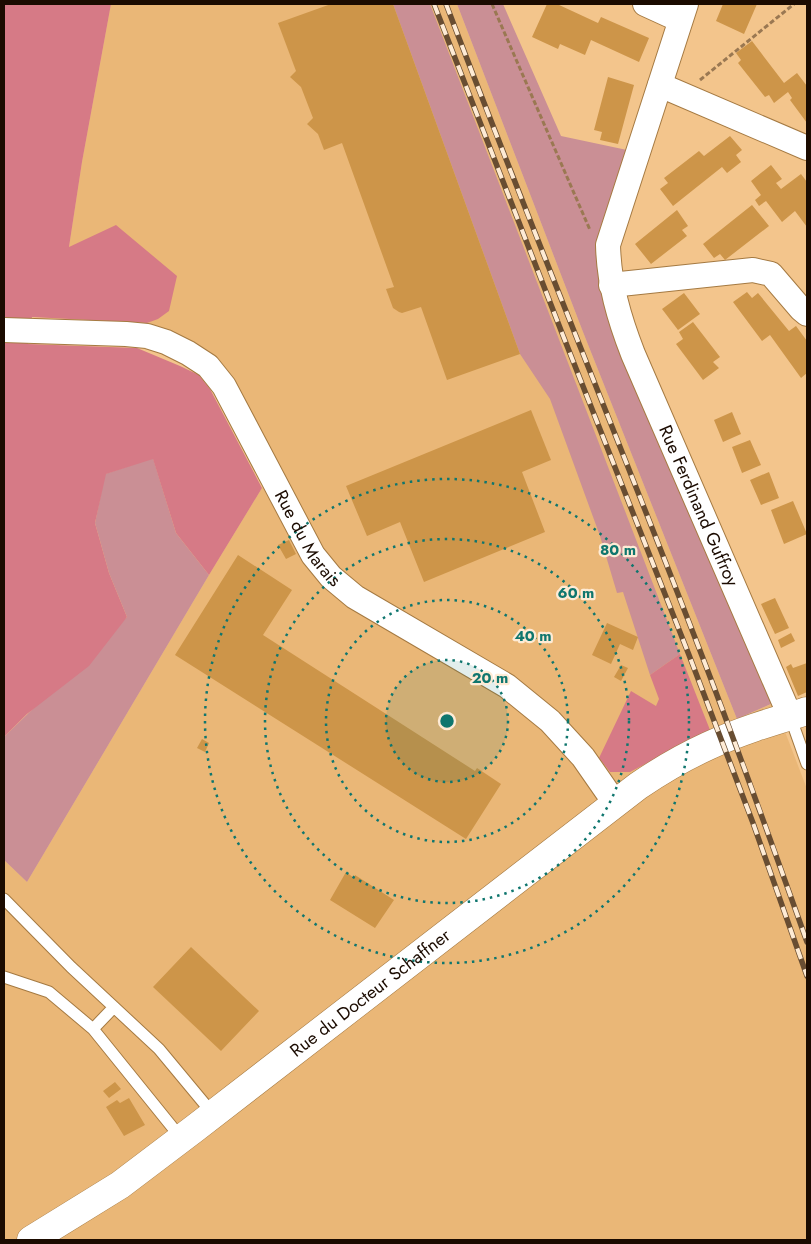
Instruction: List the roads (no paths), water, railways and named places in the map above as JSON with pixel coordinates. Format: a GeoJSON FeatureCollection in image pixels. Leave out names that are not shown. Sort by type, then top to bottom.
{"type":"FeatureCollection","features":[{"type":"Feature","properties":{"kind":"street"},"geometry":{"type":"LineString","coordinates":[[645,4],[683,12]]}},
{"type":"Feature","properties":{"kind":"street","name":"Rue Ferdinand Guffroy"},"geometry":{"type":"LineString","coordinates":[[683,12],[608,245],[611,285],[633,354],[799,713]]}},
{"type":"Feature","properties":{"kind":"street"},"geometry":{"type":"LineString","coordinates":[[660,85],[807,148]]}},
{"type":"Feature","properties":{"kind":"street"},"geometry":{"type":"LineString","coordinates":[[611,285],[753,270],[772,274],[807,314]]}},
{"type":"Feature","properties":{"kind":"street","name":"Rue du Marais"},"geometry":{"type":"LineString","coordinates":[[4,330],[147,336],[188,352],[208,366],[224,386],[313,555],[331,577],[355,597],[507,686],[550,721],[583,757],[615,803]]}},
{"type":"Feature","properties":{"kind":"street","name":"Rue du Docteur Schaffner"},"geometry":{"type":"LineString","coordinates":[[31,1240],[120,1184],[615,803],[660,771],[709,745],[799,713]]}},
{"type":"Feature","properties":{"kind":"lane","name":"Rue Ferdinand Guffroy"},"geometry":{"type":"LineString","coordinates":[[799,713],[807,764]]}},
{"type":"Feature","properties":{"kind":"lane"},"geometry":{"type":"LineString","coordinates":[[4,899],[71,966],[159,1049],[213,1114]]}},
{"type":"Feature","properties":{"kind":"lane"},"geometry":{"type":"LineString","coordinates":[[4,977],[49,992],[93,1029],[181,1138]]}},
{"type":"Feature","properties":{"kind":"lane"},"geometry":{"type":"LineString","coordinates":[[93,1029],[114,1007]]}},
{"type":"Feature","properties":{"kind":"railway"},"geometry":{"type":"LineString","coordinates":[[434,4],[689,655],[753,823],[807,976]]}},
{"type":"Feature","properties":{"kind":"railway"},"geometry":{"type":"LineString","coordinates":[[446,4],[508,166],[699,648],[807,942]]}}]}
